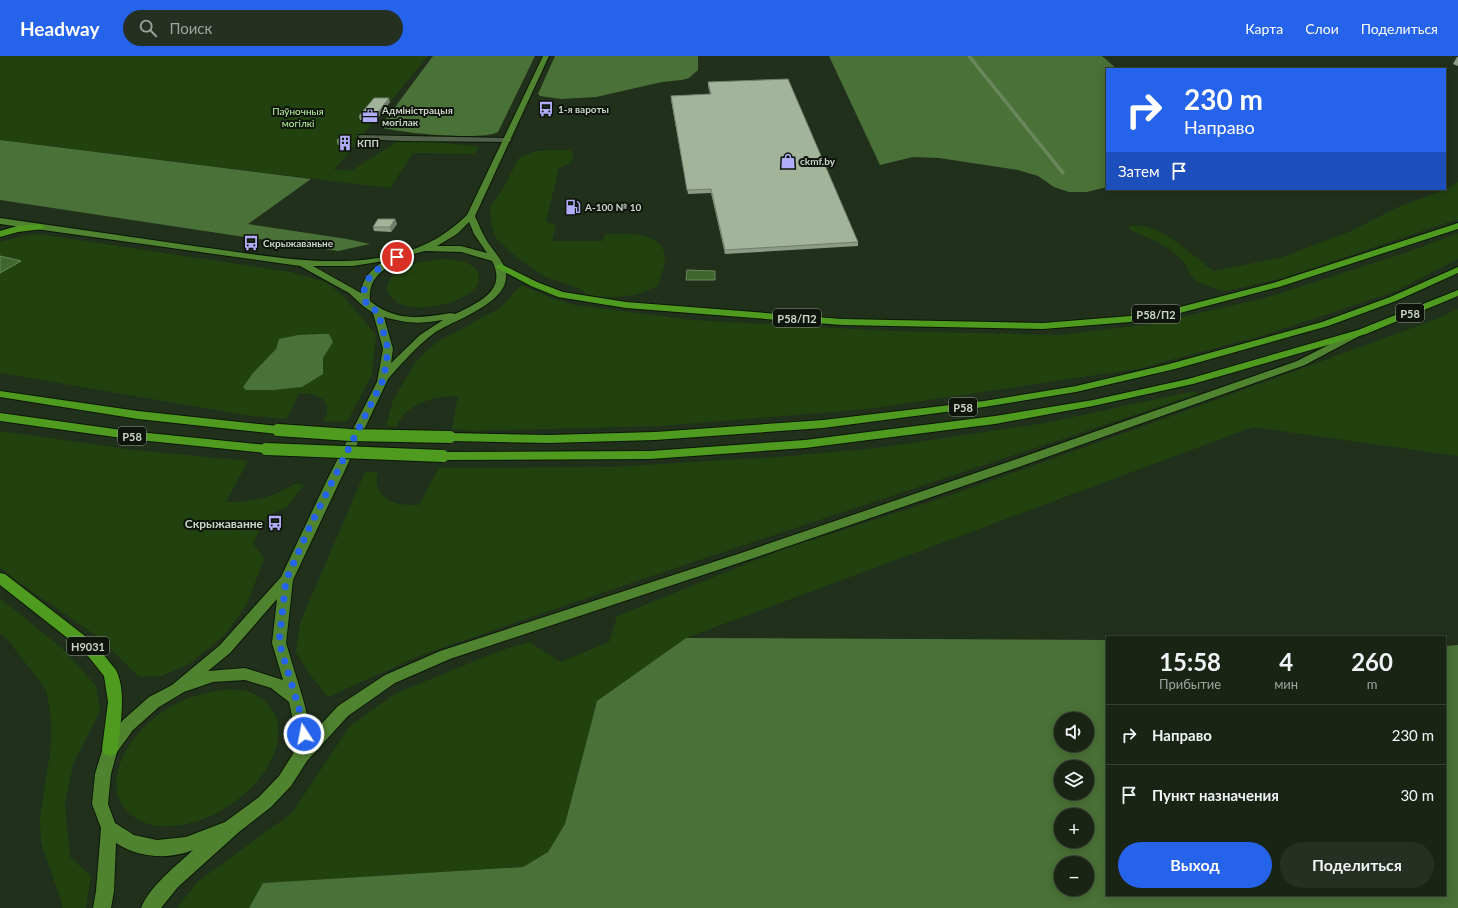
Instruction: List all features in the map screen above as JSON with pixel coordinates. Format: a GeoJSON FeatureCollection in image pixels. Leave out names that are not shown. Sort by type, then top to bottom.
{"type":"FeatureCollection","features":[{"type":"Feature","properties":{"kind":"highway"},"geometry":{"type":"LineString","coordinates":[[0,229],[10,222]]}},
{"type":"Feature","properties":{"kind":"highway","name":"Р58/П2"},"geometry":{"type":"LineString","coordinates":[[500,267],[534,284],[561,295],[626,305],[842,322],[934,326],[1043,326],[1130,319],[1180,310],[1276,284],[1458,226]]}},
{"type":"Feature","properties":{"kind":"highway","name":"Р58/П2"},"geometry":{"type":"LineString","coordinates":[[0,234],[17,229],[40,227]]}},
{"type":"Feature","properties":{"kind":"highway","name":"Р58"},"geometry":{"type":"LineString","coordinates":[[0,394],[85,408],[194,423],[350,435],[549,439],[655,436],[823,424],[984,404],[1076,389],[1171,367],[1325,324],[1393,300],[1458,270]]}},
{"type":"Feature","properties":{"kind":"highway","name":"Р58"},"geometry":{"type":"LineString","coordinates":[[0,417],[129,435],[266,449],[339,453],[443,456],[650,455],[805,444],[995,420],[1092,403],[1189,382],[1362,332],[1458,293]]}},
{"type":"Feature","properties":{"kind":"highway","name":"Н9031"},"geometry":{"type":"LineString","coordinates":[[0,578],[89,647],[111,674],[115,702],[110,749]]}},
{"type":"Feature","properties":{"kind":"main road"},"geometry":{"type":"LineString","coordinates":[[419,250],[440,241],[454,232],[471,216],[508,140],[546,56]]}},
{"type":"Feature","properties":{"kind":"main road"},"geometry":{"type":"LineString","coordinates":[[471,216],[493,259]]}},
{"type":"Feature","properties":{"kind":"main road","name":"Р58/П2"},"geometry":{"type":"LineString","coordinates":[[0,221],[300,263],[352,263],[397,257],[419,250],[455,248],[474,250],[493,259],[500,267],[502,277],[498,289],[486,301],[464,313],[439,319],[419,321],[403,319],[378,312],[346,288],[300,263]]}},
{"type":"Feature","properties":{"kind":"main road","name":"Р58/П2"},"geometry":{"type":"LineString","coordinates":[[366,304],[364,292],[367,280],[381,266],[397,257]]}},
{"type":"Feature","properties":{"kind":"main road","name":"Н9031"},"geometry":{"type":"LineString","coordinates":[[378,312],[388,349],[384,378]]}},
{"type":"Feature","properties":{"kind":"main road","name":"Н9031"},"geometry":{"type":"LineString","coordinates":[[177,689],[225,649],[286,580],[310,526],[384,378],[406,352],[431,331],[464,313]]}},
{"type":"Feature","properties":{"kind":"main road","name":"Н9031"},"geometry":{"type":"LineString","coordinates":[[150,908],[172,881],[233,826],[265,802],[285,781],[301,756],[343,711],[390,679],[445,655],[1046,453],[1301,363],[1362,332]]}},
{"type":"Feature","properties":{"kind":"main road","name":"Н9031"},"geometry":{"type":"LineString","coordinates":[[286,580],[279,642],[296,699],[304,734],[301,756]]}},
{"type":"Feature","properties":{"kind":"main road","name":"Н9031"},"geometry":{"type":"LineString","coordinates":[[102,908],[105,891],[109,828],[100,804],[103,774],[110,749],[128,725],[154,702],[177,689],[213,676],[245,674],[276,683],[296,699]]}},
{"type":"Feature","properties":{"kind":"main road","name":"Н9031"},"geometry":{"type":"LineString","coordinates":[[109,828],[131,843],[157,848],[186,845],[233,826]]}},
{"type":"Feature","properties":{"kind":"street"},"geometry":{"type":"LineString","coordinates":[[362,137],[508,140]]}},
{"type":"Feature","properties":{"kind":"green space","name":"Паўночныя могілкі"},"geometry":{"type":"Polygon","coordinates":[[[0,56],[428,56],[334,170],[351,171],[396,142],[436,142],[475,146],[479,148],[474,154],[413,153],[390,188],[0,140],[0,56]]]}},
{"type":"Feature","properties":{"kind":"green space"},"geometry":{"type":"Polygon","coordinates":[[[570,150],[574,155],[570,163],[559,168],[546,222],[556,225],[552,241],[603,241],[605,234],[628,234],[645,236],[653,239],[659,243],[663,249],[665,258],[664,268],[658,286],[635,295],[603,298],[586,294],[580,289],[544,276],[516,257],[496,238],[491,223],[490,207],[503,189],[519,158],[535,151],[570,150]]]}},
{"type":"Feature","properties":{"kind":"green space"},"geometry":{"type":"Polygon","coordinates":[[[1458,182],[1458,219],[1283,278],[1227,291],[1215,289],[1198,282],[1190,274],[1184,262],[1174,252],[1154,240],[1130,230],[1129,226],[1140,225],[1162,233],[1185,248],[1214,271],[1283,257],[1351,231],[1396,208],[1442,190],[1446,190],[1446,188],[1458,182]]]}},
{"type":"Feature","properties":{"kind":"green space"},"geometry":{"type":"Polygon","coordinates":[[[1458,233],[1458,259],[1396,291],[1264,335],[1137,369],[868,409],[661,426],[472,431],[452,429],[458,396],[450,396],[422,402],[406,412],[400,419],[397,427],[386,426],[393,400],[415,363],[427,350],[439,341],[500,308],[521,285],[552,298],[575,305],[693,320],[892,331],[1060,335],[1151,324],[1265,298],[1408,252],[1458,233]]]}},
{"type":"Feature","properties":{"kind":"green space"},"geometry":{"type":"Polygon","coordinates":[[[39,234],[290,272],[326,282],[343,296],[376,335],[372,375],[347,422],[323,421],[327,408],[326,403],[317,396],[305,393],[299,393],[287,419],[251,416],[0,373],[0,242],[27,235],[39,234]]]}},
{"type":"Feature","properties":{"kind":"green space"},"geometry":{"type":"Polygon","coordinates":[[[442,259],[460,261],[472,265],[476,269],[479,274],[478,284],[470,293],[452,302],[420,308],[400,304],[390,296],[387,290],[387,285],[392,277],[398,272],[419,262],[442,259]]]}},
{"type":"Feature","properties":{"kind":"green space"},"geometry":{"type":"Polygon","coordinates":[[[1458,309],[1458,456],[1253,427],[686,638],[597,701],[565,824],[548,852],[523,867],[264,883],[249,908],[177,908],[197,882],[292,813],[350,726],[396,693],[502,650],[529,642],[561,662],[609,642],[617,616],[781,550],[945,497],[1183,412],[1431,321],[1458,309]]]}},
{"type":"Feature","properties":{"kind":"green space"},"geometry":{"type":"Polygon","coordinates":[[[1194,391],[1197,394],[616,588],[419,656],[328,697],[311,676],[296,652],[300,623],[365,472],[378,472],[378,488],[384,497],[400,504],[419,505],[439,468],[610,467],[778,457],[877,448],[1045,423],[1194,391]]]}},
{"type":"Feature","properties":{"kind":"green space"},"geometry":{"type":"Polygon","coordinates":[[[0,431],[134,450],[248,461],[226,502],[255,500],[271,496],[296,483],[304,485],[287,507],[267,516],[253,543],[264,559],[247,604],[225,635],[189,664],[162,676],[139,677],[98,637],[17,581],[0,567],[0,431]]]}},
{"type":"Feature","properties":{"kind":"green space"},"geometry":{"type":"Polygon","coordinates":[[[0,598],[64,650],[96,686],[100,711],[73,764],[65,804],[70,857],[91,876],[86,908],[62,908],[63,906],[41,843],[40,818],[51,746],[51,717],[46,690],[7,639],[0,634],[0,598]]]}},
{"type":"Feature","properties":{"kind":"green space"},"geometry":{"type":"Polygon","coordinates":[[[232,689],[250,692],[262,699],[272,710],[278,722],[278,741],[275,751],[267,767],[256,782],[242,796],[226,808],[208,817],[189,823],[170,826],[152,825],[144,823],[133,816],[124,807],[118,795],[116,782],[118,769],[130,744],[148,723],[176,704],[202,694],[232,689]]]}},
{"type":"Feature","properties":{"kind":"shaded area"},"geometry":{"type":"Polygon","coordinates":[[[433,56],[535,56],[498,132],[489,135],[460,136],[424,134],[383,128],[381,126],[433,56]]]}},
{"type":"Feature","properties":{"kind":"shaded area"},"geometry":{"type":"Polygon","coordinates":[[[555,56],[698,56],[698,70],[689,78],[682,80],[662,82],[596,97],[561,99],[540,96],[538,94],[555,56]]]}},
{"type":"Feature","properties":{"kind":"shaded area"},"geometry":{"type":"Polygon","coordinates":[[[829,56],[1102,56],[1116,68],[1106,68],[1106,187],[1087,192],[1069,192],[1054,187],[1038,176],[1018,170],[939,158],[913,157],[880,165],[829,56]]]}},
{"type":"Feature","properties":{"kind":"shaded area"},"geometry":{"type":"Polygon","coordinates":[[[0,140],[311,179],[248,224],[347,239],[370,244],[338,251],[0,200],[0,140]]]}},
{"type":"Feature","properties":{"kind":"shaded area"},"geometry":{"type":"Polygon","coordinates":[[[0,256],[21,261],[0,273],[0,256]]]}},
{"type":"Feature","properties":{"kind":"shaded area"},"geometry":{"type":"Polygon","coordinates":[[[687,270],[715,271],[715,280],[686,280],[687,270]]]}},
{"type":"Feature","properties":{"kind":"shaded area"},"geometry":{"type":"Polygon","coordinates":[[[329,334],[333,342],[323,358],[323,374],[302,387],[274,390],[246,390],[243,387],[253,373],[276,349],[279,339],[298,335],[329,334]]]}},
{"type":"Feature","properties":{"kind":"shaded area"},"geometry":{"type":"Polygon","coordinates":[[[686,638],[1106,640],[1106,896],[1446,896],[1446,646],[1458,645],[1458,908],[249,908],[263,883],[523,867],[548,852],[565,824],[597,701],[686,638]]]}},
{"type":"Feature","properties":{"kind":"building"},"geometry":{"type":"Polygon","coordinates":[[[788,79],[858,242],[725,250],[711,189],[687,190],[671,96],[711,94],[708,82],[788,79]]]}},
{"type":"Feature","properties":{"kind":"building"},"geometry":{"type":"Polygon","coordinates":[[[374,98],[389,98],[375,116],[359,116],[374,98]]]}},
{"type":"Feature","properties":{"kind":"building"},"geometry":{"type":"Polygon","coordinates":[[[350,137],[348,141],[337,141],[339,138],[350,137]]]}},
{"type":"Feature","properties":{"kind":"building"},"geometry":{"type":"Polygon","coordinates":[[[378,219],[395,219],[390,227],[373,227],[378,219]]]}},
{"type":"Feature","properties":{"kind":"waterway"},"geometry":{"type":"LineString","coordinates":[[969,56],[1063,173]]}},
{"type":"Feature","properties":{"kind":"place","name":"1-я вароты"},"geometry":{"type":"Point","coordinates":[546,109]}},
{"type":"Feature","properties":{"kind":"place","name":"Адміністрацыя могілак"},"geometry":{"type":"Point","coordinates":[370,116]}},
{"type":"Feature","properties":{"kind":"place","name":"КПП"},"geometry":{"type":"Point","coordinates":[345,143]}},
{"type":"Feature","properties":{"kind":"place","name":"ckmf.by"},"geometry":{"type":"Point","coordinates":[788,161]}},
{"type":"Feature","properties":{"kind":"place","name":"А-100 № 10"},"geometry":{"type":"Point","coordinates":[573,207]}},
{"type":"Feature","properties":{"kind":"place","name":"Скрыжаваньне"},"geometry":{"type":"Point","coordinates":[251,243]}},
{"type":"Feature","properties":{"kind":"place","name":"Скрыжаванне"},"geometry":{"type":"Point","coordinates":[275,523]}},
{"type":"Feature","properties":{"kind":"route"},"geometry":{"type":"LineString","coordinates":[[304,734],[300,712],[279,642],[286,580],[310,526],[384,378],[388,349],[378,312],[366,304],[364,292],[367,280],[381,266],[397,257]]}}]}
